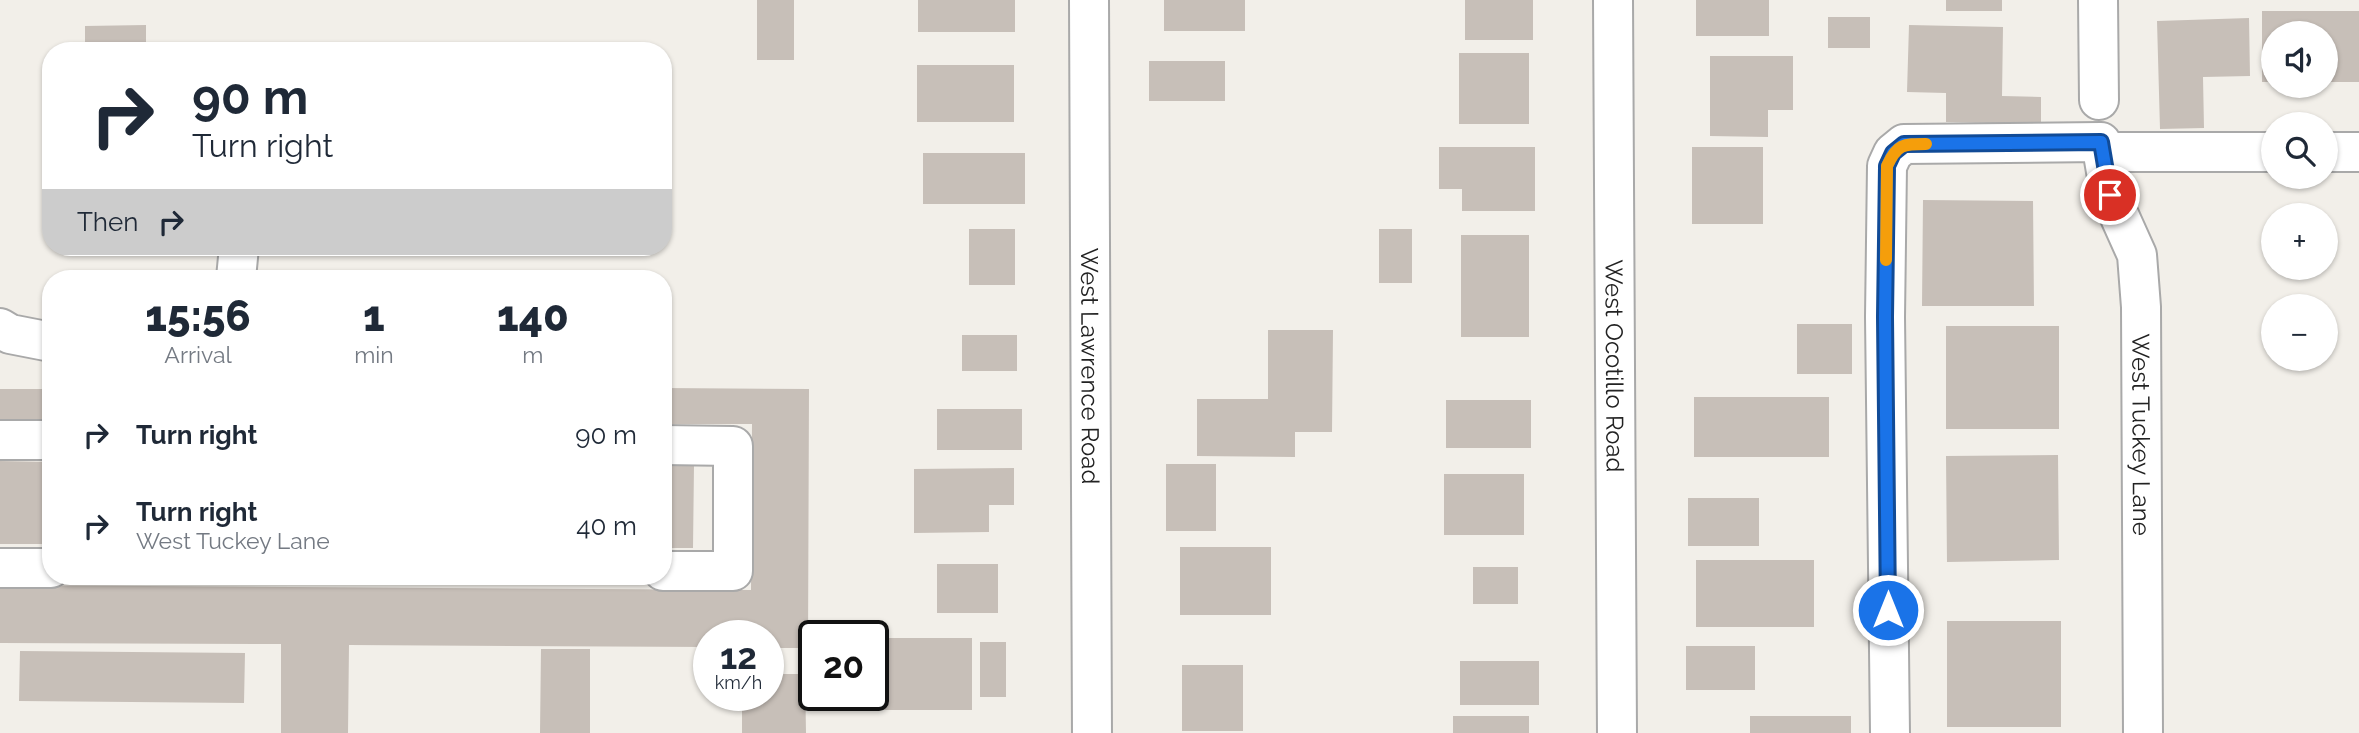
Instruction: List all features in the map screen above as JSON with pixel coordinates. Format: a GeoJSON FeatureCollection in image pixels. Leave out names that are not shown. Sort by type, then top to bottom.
{"type":"FeatureCollection","features":[{"type":"Feature","properties":{"kind":"street","name":"West Lawrence Road"},"geometry":{"type":"LineString","coordinates":[[1088,0],[1092,733]]}},
{"type":"Feature","properties":{"kind":"street","name":"West Ocotillo Road"},"geometry":{"type":"LineString","coordinates":[[1613,0],[1617,733]]}},
{"type":"Feature","properties":{"kind":"street"},"geometry":{"type":"LineString","coordinates":[[2098,0],[2099,100]]}},
{"type":"Feature","properties":{"kind":"street"},"geometry":{"type":"LineString","coordinates":[[1890,733],[1885,317],[1887,166],[1893,153],[1904,144],[2261,152]]}},
{"type":"Feature","properties":{"kind":"street","name":"West Tuckey Lane"},"geometry":{"type":"LineString","coordinates":[[2102,147],[2110,195],[2137,255],[2141,307],[2143,733]]}},
{"type":"Feature","properties":{"kind":"street"},"geometry":{"type":"LineString","coordinates":[[2338,152],[2359,152]]}},
{"type":"Feature","properties":{"kind":"street"},"geometry":{"type":"LineString","coordinates":[[0,328],[10,334],[42,340]]}},
{"type":"Feature","properties":{"kind":"street"},"geometry":{"type":"LineString","coordinates":[[0,440],[42,440]]}},
{"type":"Feature","properties":{"kind":"street"},"geometry":{"type":"LineString","coordinates":[[672,445],[733,446],[733,571],[672,570]]}},
{"type":"Feature","properties":{"kind":"street"},"geometry":{"type":"LineString","coordinates":[[0,568],[42,568]]}},
{"type":"Feature","properties":{"kind":"building"},"geometry":{"type":"Polygon","coordinates":[[[757,0],[794,0],[794,60],[757,60],[757,0]]]}},
{"type":"Feature","properties":{"kind":"building"},"geometry":{"type":"Polygon","coordinates":[[[918,0],[1015,0],[1015,32],[918,32],[918,0]]]}},
{"type":"Feature","properties":{"kind":"building"},"geometry":{"type":"Polygon","coordinates":[[[1164,0],[1245,0],[1245,31],[1164,31],[1164,0]]]}},
{"type":"Feature","properties":{"kind":"building"},"geometry":{"type":"Polygon","coordinates":[[[1465,0],[1533,0],[1533,40],[1465,40],[1465,0]]]}},
{"type":"Feature","properties":{"kind":"building"},"geometry":{"type":"Polygon","coordinates":[[[1696,0],[1769,0],[1769,36],[1696,36],[1696,0]]]}},
{"type":"Feature","properties":{"kind":"building"},"geometry":{"type":"Polygon","coordinates":[[[1946,0],[2002,0],[2002,11],[1946,11],[1946,0]]]}},
{"type":"Feature","properties":{"kind":"building"},"geometry":{"type":"Polygon","coordinates":[[[2262,11],[2359,11],[2359,82],[2338,82],[2338,21],[2262,21],[2262,11]]]}},
{"type":"Feature","properties":{"kind":"building"},"geometry":{"type":"Polygon","coordinates":[[[1828,17],[1870,17],[1870,48],[1828,48],[1828,17]]]}},
{"type":"Feature","properties":{"kind":"building"},"geometry":{"type":"Polygon","coordinates":[[[2249,18],[2250,76],[2203,77],[2204,128],[2160,129],[2157,21],[2249,18]]]}},
{"type":"Feature","properties":{"kind":"building"},"geometry":{"type":"Polygon","coordinates":[[[146,25],[146,42],[85,42],[85,26],[146,25]]]}},
{"type":"Feature","properties":{"kind":"building"},"geometry":{"type":"Polygon","coordinates":[[[1909,25],[2003,27],[2002,96],[2041,97],[2041,124],[1946,122],[1946,93],[1907,92],[1909,25]]]}},
{"type":"Feature","properties":{"kind":"building"},"geometry":{"type":"Polygon","coordinates":[[[1459,53],[1529,53],[1529,124],[1459,124],[1459,53]]]}},
{"type":"Feature","properties":{"kind":"building"},"geometry":{"type":"Polygon","coordinates":[[[1710,56],[1793,56],[1793,110],[1768,110],[1768,137],[1710,136],[1710,56]]]}},
{"type":"Feature","properties":{"kind":"building"},"geometry":{"type":"Polygon","coordinates":[[[1149,61],[1225,61],[1225,101],[1149,101],[1149,61]]]}},
{"type":"Feature","properties":{"kind":"building"},"geometry":{"type":"Polygon","coordinates":[[[917,65],[1014,65],[1014,122],[917,122],[917,65]]]}},
{"type":"Feature","properties":{"kind":"building"},"geometry":{"type":"Polygon","coordinates":[[[1439,147],[1535,147],[1535,211],[1462,211],[1462,189],[1439,189],[1439,147]]]}},
{"type":"Feature","properties":{"kind":"building"},"geometry":{"type":"Polygon","coordinates":[[[1692,147],[1763,147],[1763,224],[1692,224],[1692,147]]]}},
{"type":"Feature","properties":{"kind":"building"},"geometry":{"type":"Polygon","coordinates":[[[923,153],[1025,153],[1025,204],[923,204],[923,153]]]}},
{"type":"Feature","properties":{"kind":"building"},"geometry":{"type":"Polygon","coordinates":[[[1923,200],[2033,201],[2034,306],[1922,306],[1923,200]]]}},
{"type":"Feature","properties":{"kind":"building"},"geometry":{"type":"Polygon","coordinates":[[[969,229],[1015,229],[1015,285],[969,285],[969,229]]]}},
{"type":"Feature","properties":{"kind":"building"},"geometry":{"type":"Polygon","coordinates":[[[1379,229],[1412,229],[1412,283],[1379,283],[1379,229]]]}},
{"type":"Feature","properties":{"kind":"building"},"geometry":{"type":"Polygon","coordinates":[[[1461,235],[1529,235],[1529,337],[1461,337],[1461,235]]]}},
{"type":"Feature","properties":{"kind":"building"},"geometry":{"type":"Polygon","coordinates":[[[1797,324],[1852,324],[1852,374],[1797,374],[1797,324]]]}},
{"type":"Feature","properties":{"kind":"building"},"geometry":{"type":"Polygon","coordinates":[[[1946,326],[2059,326],[2059,429],[1946,429],[1946,326]]]}},
{"type":"Feature","properties":{"kind":"building"},"geometry":{"type":"Polygon","coordinates":[[[1268,330],[1333,330],[1332,432],[1295,432],[1295,457],[1197,456],[1197,399],[1268,399],[1268,330]]]}},
{"type":"Feature","properties":{"kind":"building"},"geometry":{"type":"Polygon","coordinates":[[[962,335],[1017,335],[1017,371],[962,371],[962,335]]]}},
{"type":"Feature","properties":{"kind":"building"},"geometry":{"type":"Polygon","coordinates":[[[672,388],[809,389],[808,620],[798,620],[798,648],[784,648],[784,620],[693,620],[693,647],[349,645],[348,733],[281,733],[281,644],[0,643],[0,585],[751,590],[752,424],[672,424],[672,388]]]}},
{"type":"Feature","properties":{"kind":"building"},"geometry":{"type":"Polygon","coordinates":[[[0,389],[42,389],[42,420],[0,420],[0,389]]]}},
{"type":"Feature","properties":{"kind":"building"},"geometry":{"type":"Polygon","coordinates":[[[1694,397],[1829,397],[1829,457],[1694,457],[1694,397]]]}},
{"type":"Feature","properties":{"kind":"building"},"geometry":{"type":"Polygon","coordinates":[[[1446,400],[1531,400],[1531,448],[1446,448],[1446,400]]]}},
{"type":"Feature","properties":{"kind":"building"},"geometry":{"type":"Polygon","coordinates":[[[937,409],[1022,409],[1022,450],[937,450],[937,409]]]}},
{"type":"Feature","properties":{"kind":"building"},"geometry":{"type":"Polygon","coordinates":[[[2058,455],[2059,560],[1947,562],[1946,456],[2058,455]]]}},
{"type":"Feature","properties":{"kind":"building"},"geometry":{"type":"Polygon","coordinates":[[[0,461],[42,462],[42,544],[0,544],[0,461]]]}},
{"type":"Feature","properties":{"kind":"building"},"geometry":{"type":"Polygon","coordinates":[[[1166,464],[1216,464],[1216,531],[1166,531],[1166,464]]]}},
{"type":"Feature","properties":{"kind":"building"},"geometry":{"type":"Polygon","coordinates":[[[672,465],[694,465],[693,548],[672,548],[672,465]]]}},
{"type":"Feature","properties":{"kind":"building"},"geometry":{"type":"Polygon","coordinates":[[[1014,468],[1014,505],[989,505],[989,532],[914,533],[914,469],[1014,468]]]}},
{"type":"Feature","properties":{"kind":"building"},"geometry":{"type":"Polygon","coordinates":[[[1444,474],[1524,474],[1524,535],[1444,535],[1444,474]]]}},
{"type":"Feature","properties":{"kind":"building"},"geometry":{"type":"Polygon","coordinates":[[[1688,498],[1759,498],[1759,546],[1688,546],[1688,498]]]}},
{"type":"Feature","properties":{"kind":"building"},"geometry":{"type":"Polygon","coordinates":[[[1180,547],[1271,547],[1271,615],[1180,615],[1180,547]]]}},
{"type":"Feature","properties":{"kind":"building"},"geometry":{"type":"Polygon","coordinates":[[[1696,560],[1814,560],[1814,627],[1696,627],[1696,560]]]}},
{"type":"Feature","properties":{"kind":"building"},"geometry":{"type":"Polygon","coordinates":[[[937,564],[998,564],[998,613],[937,613],[937,564]]]}},
{"type":"Feature","properties":{"kind":"building"},"geometry":{"type":"Polygon","coordinates":[[[1473,567],[1518,567],[1518,604],[1473,604],[1473,567]]]}},
{"type":"Feature","properties":{"kind":"building"},"geometry":{"type":"Polygon","coordinates":[[[1947,621],[2061,621],[2061,727],[1947,727],[1947,621]]]}},
{"type":"Feature","properties":{"kind":"building"},"geometry":{"type":"Polygon","coordinates":[[[889,638],[972,638],[972,710],[889,710],[889,638]]]}},
{"type":"Feature","properties":{"kind":"building"},"geometry":{"type":"Polygon","coordinates":[[[980,642],[1006,642],[1006,697],[980,697],[980,642]]]}},
{"type":"Feature","properties":{"kind":"building"},"geometry":{"type":"Polygon","coordinates":[[[1686,646],[1755,646],[1755,690],[1686,690],[1686,646]]]}},
{"type":"Feature","properties":{"kind":"building"},"geometry":{"type":"Polygon","coordinates":[[[541,649],[590,649],[590,733],[540,733],[541,649]]]}},
{"type":"Feature","properties":{"kind":"building"},"geometry":{"type":"Polygon","coordinates":[[[20,651],[245,653],[244,703],[19,701],[20,651]]]}},
{"type":"Feature","properties":{"kind":"building"},"geometry":{"type":"Polygon","coordinates":[[[1460,661],[1539,661],[1539,705],[1460,705],[1460,661]]]}},
{"type":"Feature","properties":{"kind":"building"},"geometry":{"type":"Polygon","coordinates":[[[1182,665],[1243,665],[1243,731],[1182,731],[1182,665]]]}},
{"type":"Feature","properties":{"kind":"building"},"geometry":{"type":"Polygon","coordinates":[[[784,674],[798,674],[798,711],[806,711],[806,733],[742,733],[742,711],[784,711],[784,674]]]}},
{"type":"Feature","properties":{"kind":"building"},"geometry":{"type":"Polygon","coordinates":[[[1453,716],[1529,716],[1529,733],[1453,733],[1453,716]]]}},
{"type":"Feature","properties":{"kind":"building"},"geometry":{"type":"Polygon","coordinates":[[[1750,716],[1851,716],[1851,733],[1750,733],[1750,716]]]}},
{"type":"Feature","properties":{"kind":"slow traffic"},"geometry":{"type":"LineString","coordinates":[[1886,260],[1887,166],[1893,153],[1904,144],[1926,144]]}},
{"type":"Feature","properties":{"kind":"route"},"geometry":{"type":"LineString","coordinates":[[1888,610],[1885,317],[1887,166],[1893,153],[1904,144],[2101,142],[2110,195]]}}]}
